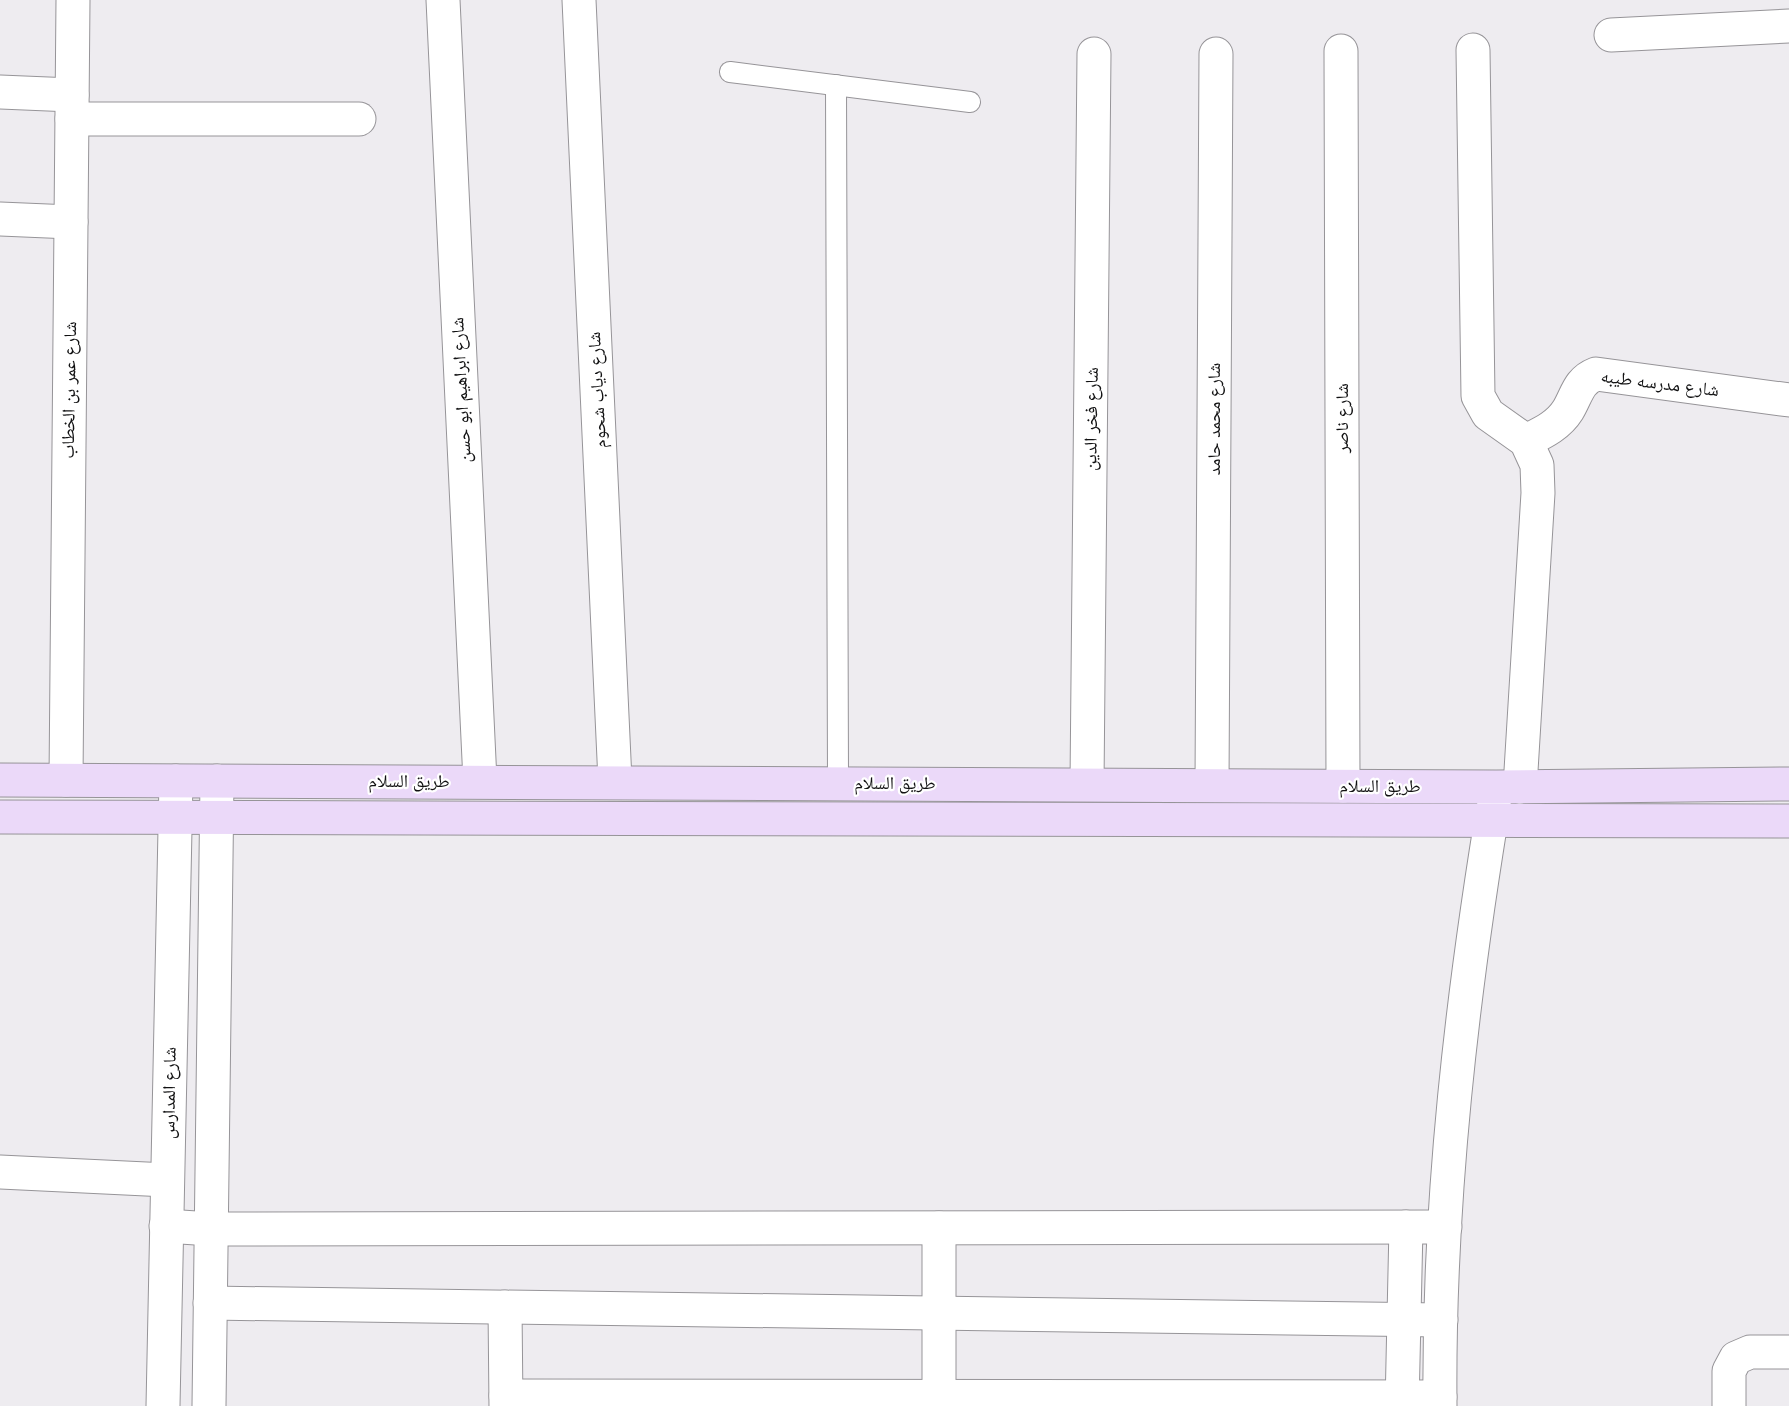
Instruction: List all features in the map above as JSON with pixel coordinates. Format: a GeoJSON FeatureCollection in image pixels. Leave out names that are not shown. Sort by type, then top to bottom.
{"type":"FeatureCollection","features":[{"type":"Feature","properties":{"kind":"main road","name":"طريق السلام"},"geometry":{"type":"LineString","coordinates":[[0,780],[838,782],[1508,787],[1789,784]]}},
{"type":"Feature","properties":{"kind":"main road","name":"طريق السلام"},"geometry":{"type":"LineString","coordinates":[[0,817],[1789,821]]}},
{"type":"Feature","properties":{"kind":"street","name":"شارع عمر بن الخطاب"},"geometry":{"type":"LineString","coordinates":[[66,780],[73,0]]}},
{"type":"Feature","properties":{"kind":"street","name":"شارع ابراهيم ابو حسن"},"geometry":{"type":"LineString","coordinates":[[443,0],[480,781]]}},
{"type":"Feature","properties":{"kind":"street","name":"شارع دياب شحوم"},"geometry":{"type":"LineString","coordinates":[[579,0],[615,781]]}},
{"type":"Feature","properties":{"kind":"street"},"geometry":{"type":"LineString","coordinates":[[1611,35],[1789,26]]}},
{"type":"Feature","properties":{"kind":"street"},"geometry":{"type":"LineString","coordinates":[[506,1307],[506,1401],[1440,1402],[1445,1227],[1462,1024],[1491,822],[1508,787],[1538,492],[1537,465],[1526,441],[1488,414],[1478,396],[1473,50]]}},
{"type":"Feature","properties":{"kind":"street","name":"شارع ناصر"},"geometry":{"type":"LineString","coordinates":[[1341,51],[1343,786]]}},
{"type":"Feature","properties":{"kind":"street","name":"شارع فخر الدين"},"geometry":{"type":"LineString","coordinates":[[1087,784],[1094,54]]}},
{"type":"Feature","properties":{"kind":"street","name":"شارع محمد حامد"},"geometry":{"type":"LineString","coordinates":[[1212,784],[1215,54]]}},
{"type":"Feature","properties":{"kind":"street"},"geometry":{"type":"LineString","coordinates":[[0,92],[72,107],[359,119]]}},
{"type":"Feature","properties":{"kind":"street"},"geometry":{"type":"LineString","coordinates":[[0,219],[71,222]]}},
{"type":"Feature","properties":{"kind":"street","name":"شارع مدرسه طيبه"},"geometry":{"type":"LineString","coordinates":[[1526,441],[1549,430],[1567,411],[1585,378],[1596,374],[1789,400]]}},
{"type":"Feature","properties":{"kind":"street","name":"شارع المدارس"},"geometry":{"type":"LineString","coordinates":[[163,1406],[176,781]]}},
{"type":"Feature","properties":{"kind":"street"},"geometry":{"type":"LineString","coordinates":[[209,1406],[217,781]]}},
{"type":"Feature","properties":{"kind":"street"},"geometry":{"type":"LineString","coordinates":[[0,1172],[167,1180]]}},
{"type":"Feature","properties":{"kind":"street"},"geometry":{"type":"LineString","coordinates":[[166,1227],[211,1229],[1445,1227]]}},
{"type":"Feature","properties":{"kind":"street"},"geometry":{"type":"LineString","coordinates":[[1402,1402],[1407,1227]]}},
{"type":"Feature","properties":{"kind":"street"},"geometry":{"type":"LineString","coordinates":[[939,1228],[939,1401]]}},
{"type":"Feature","properties":{"kind":"street"},"geometry":{"type":"LineString","coordinates":[[210,1303],[1441,1320]]}},
{"type":"Feature","properties":{"kind":"street"},"geometry":{"type":"LineString","coordinates":[[1729,1406],[1729,1371],[1736,1358],[1750,1352],[1789,1352]]}},
{"type":"Feature","properties":{"kind":"lane"},"geometry":{"type":"LineString","coordinates":[[730,72],[970,102]]}},
{"type":"Feature","properties":{"kind":"lane"},"geometry":{"type":"LineString","coordinates":[[836,85],[838,782]]}}]}
